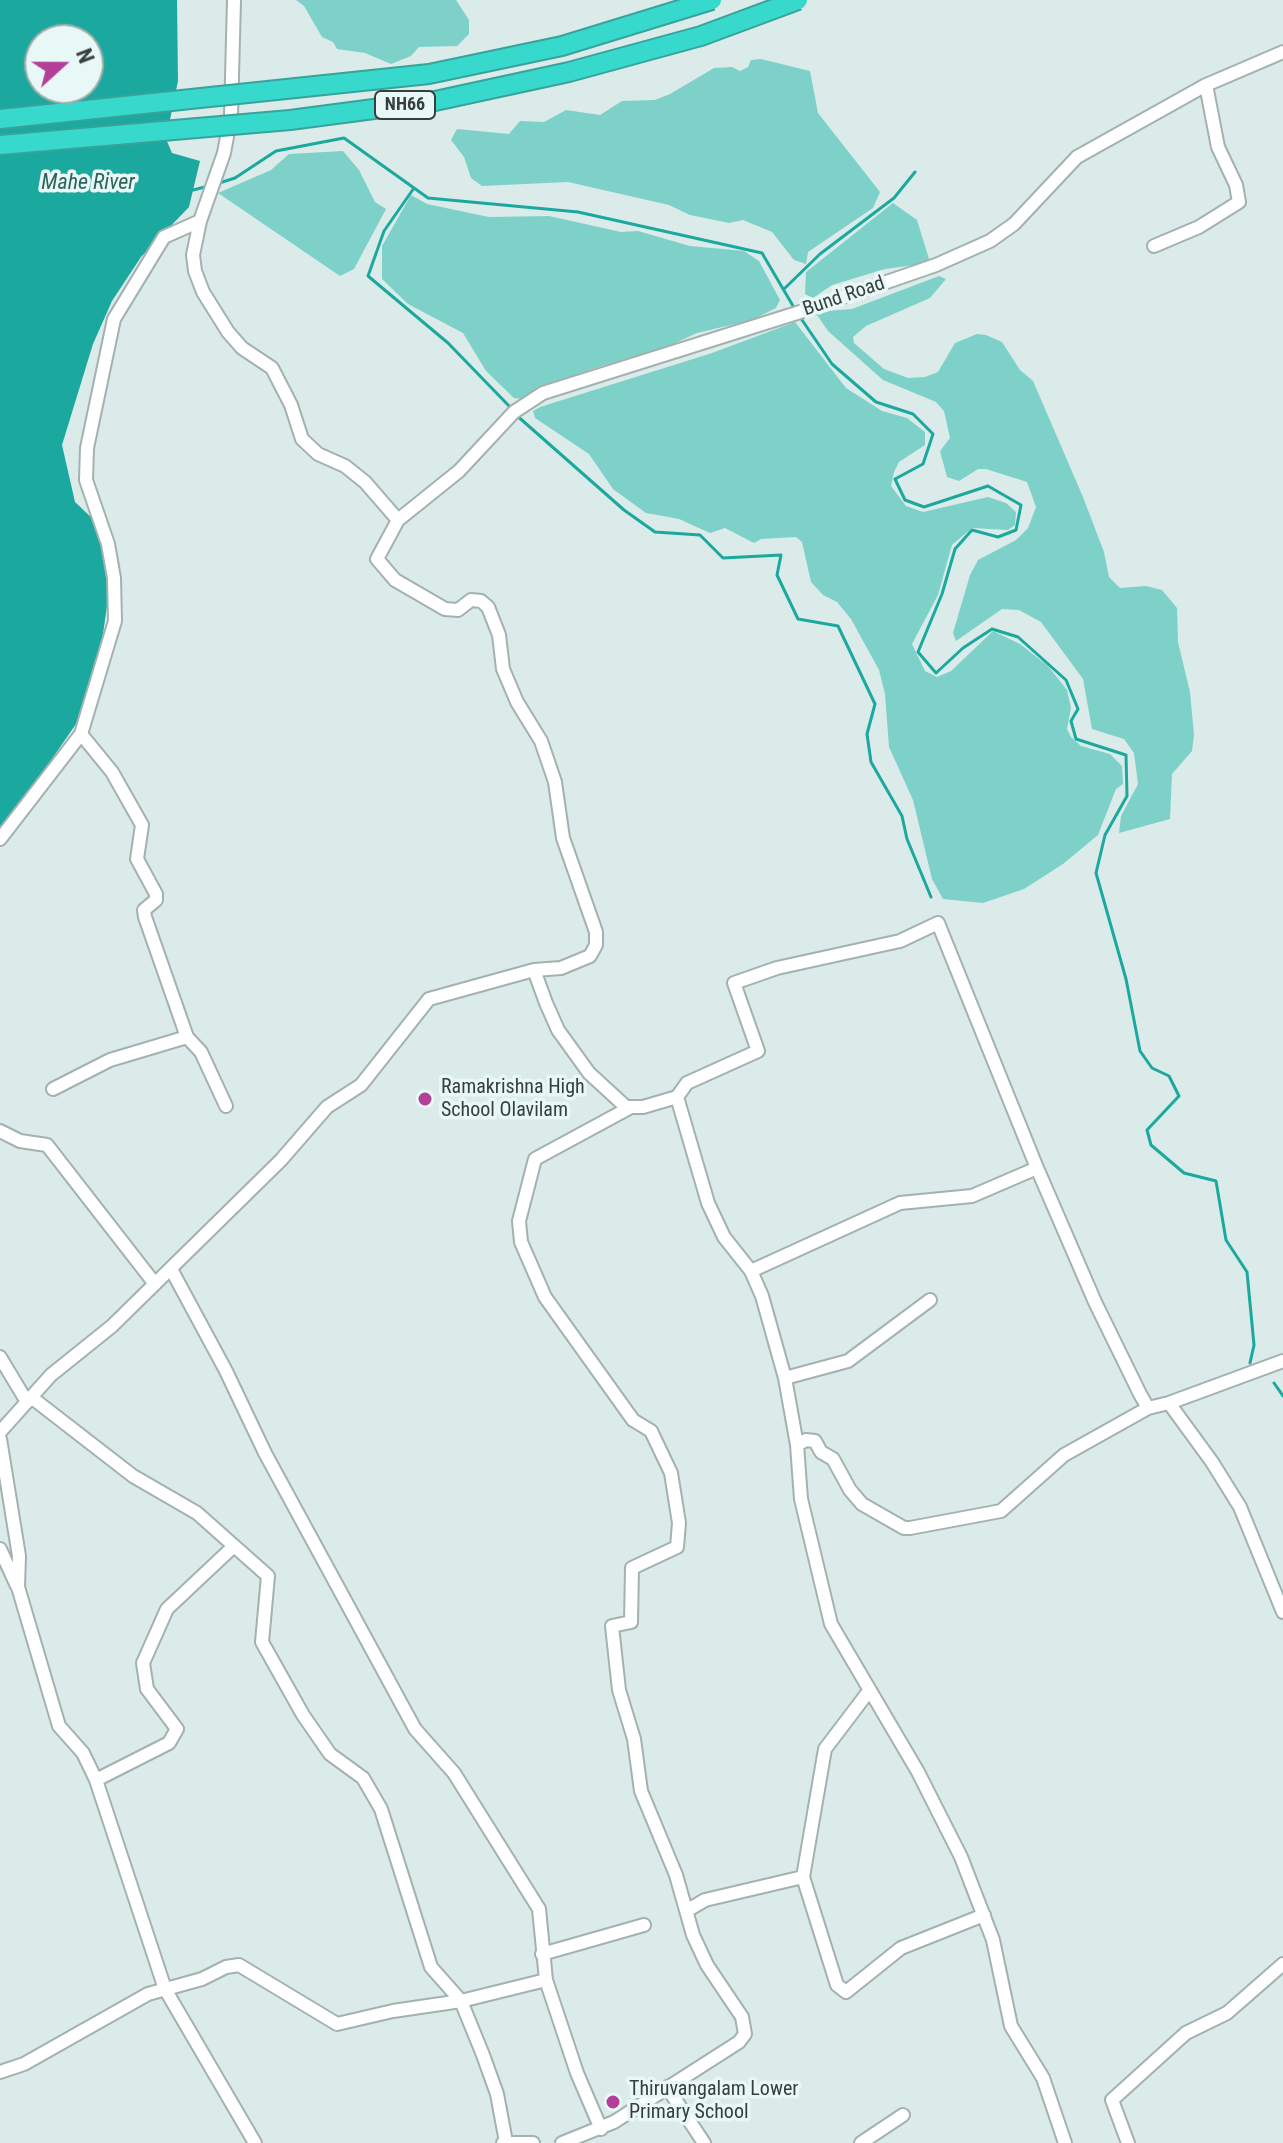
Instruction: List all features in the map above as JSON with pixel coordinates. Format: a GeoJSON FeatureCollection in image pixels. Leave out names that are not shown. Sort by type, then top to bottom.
{"type":"FeatureCollection","features":[{"type":"Feature","properties":{"kind":"highway","name":"NH66"},"geometry":{"type":"LineString","coordinates":[[0,119],[429,74],[562,46],[712,0]]}},
{"type":"Feature","properties":{"kind":"highway","name":"NH66"},"geometry":{"type":"LineString","coordinates":[[0,145],[290,120],[435,101],[569,72],[701,36],[798,0]]}},
{"type":"Feature","properties":{"kind":"street"},"geometry":{"type":"LineString","coordinates":[[0,1432],[29,1399],[171,1269],[281,1160],[327,1107],[361,1085],[429,999],[534,970],[561,968],[590,956],[596,945],[596,932],[563,838],[555,782],[541,741],[517,702],[503,669],[499,635],[488,607],[481,601],[471,600],[458,610],[445,609],[381,567],[378,552],[398,520],[365,482],[345,466],[310,449],[302,439],[291,405],[272,368],[242,348],[203,292],[193,255],[200,221],[219,167],[233,102],[234,0]]}},
{"type":"Feature","properties":{"kind":"street","name":"Bund Road"},"geometry":{"type":"LineString","coordinates":[[398,520],[459,471],[514,412],[543,393],[797,313],[936,265],[990,241],[1014,224],[1077,157],[1206,85],[1283,52]]}},
{"type":"Feature","properties":{"kind":"street"},"geometry":{"type":"LineString","coordinates":[[1154,246],[1199,227],[1239,202],[1236,185],[1218,147],[1206,85]]}},
{"type":"Feature","properties":{"kind":"street"},"geometry":{"type":"LineString","coordinates":[[0,839],[81,734],[115,621],[112,567],[86,480],[87,448],[114,319],[164,237],[200,221]]}},
{"type":"Feature","properties":{"kind":"street"},"geometry":{"type":"LineString","coordinates":[[81,734],[112,772],[142,825],[137,859],[156,894],[156,900],[144,910],[145,917],[187,1037],[201,1052],[226,1106]]}},
{"type":"Feature","properties":{"kind":"street"},"geometry":{"type":"LineString","coordinates":[[562,2143],[601,2129],[739,2042],[745,2034],[742,2017],[707,1965],[693,1935],[688,1910],[641,1791],[634,1739],[619,1690],[612,1626],[631,1622],[632,1568],[677,1547],[679,1523],[671,1473],[651,1431],[633,1420],[545,1297],[521,1242],[519,1221],[535,1159],[631,1107],[677,1097],[687,1083],[758,1051],[734,983],[777,968],[900,941],[938,923],[1095,1302],[1148,1408]]}},
{"type":"Feature","properties":{"kind":"street"},"geometry":{"type":"LineString","coordinates":[[534,970],[546,1003],[573,1051],[589,1073],[626,1107],[631,1107]]}},
{"type":"Feature","properties":{"kind":"street"},"geometry":{"type":"LineString","coordinates":[[53,1089],[110,1060],[187,1037]]}},
{"type":"Feature","properties":{"kind":"street"},"geometry":{"type":"LineString","coordinates":[[677,1097],[708,1203],[724,1237],[751,1271],[762,1296],[785,1378],[797,1445],[801,1499],[827,1613],[961,1857],[1000,1966],[1011,2026],[1043,2078],[1065,2143]]}},
{"type":"Feature","properties":{"kind":"street"},"geometry":{"type":"LineString","coordinates":[[0,1131],[20,1141],[47,1145],[155,1284]]}},
{"type":"Feature","properties":{"kind":"street"},"geometry":{"type":"LineString","coordinates":[[751,1271],[900,1203],[972,1196],[1037,1168]]}},
{"type":"Feature","properties":{"kind":"street"},"geometry":{"type":"LineString","coordinates":[[171,1269],[226,1371],[265,1453],[415,1729],[454,1773],[539,1909],[546,1980],[577,2073],[601,2129]]}},
{"type":"Feature","properties":{"kind":"street"},"geometry":{"type":"LineString","coordinates":[[785,1378],[848,1361],[930,1300]]}},
{"type":"Feature","properties":{"kind":"street"},"geometry":{"type":"LineString","coordinates":[[0,1357],[29,1399],[133,1476],[197,1513],[268,1576],[262,1642],[330,1754],[363,1778],[381,1809],[431,1967],[461,2001],[497,2094],[505,2143],[533,2143]]}},
{"type":"Feature","properties":{"kind":"street"},"geometry":{"type":"LineString","coordinates":[[797,1445],[815,1441],[821,1452],[833,1459],[850,1490],[862,1504],[904,1528],[910,1528],[1001,1511],[1064,1455],[1148,1408],[1283,1361]]}},
{"type":"Feature","properties":{"kind":"street"},"geometry":{"type":"LineString","coordinates":[[1169,1403],[1240,1507],[1283,1612]]}},
{"type":"Feature","properties":{"kind":"street"},"geometry":{"type":"LineString","coordinates":[[0,1439],[19,1556],[18,1587]]}},
{"type":"Feature","properties":{"kind":"street"},"geometry":{"type":"LineString","coordinates":[[96,1780],[169,1743],[177,1729],[147,1689],[143,1663],[167,1609],[234,1546]]}},
{"type":"Feature","properties":{"kind":"street"},"geometry":{"type":"LineString","coordinates":[[0,1549],[18,1587],[59,1726],[83,1753],[96,1780],[165,1989],[255,2143]]}},
{"type":"Feature","properties":{"kind":"street"},"geometry":{"type":"LineString","coordinates":[[869,1691],[825,1749],[803,1877],[837,1985],[846,1992],[901,1948],[984,1915]]}},
{"type":"Feature","properties":{"kind":"street"},"geometry":{"type":"LineString","coordinates":[[688,1910],[705,1900],[803,1877]]}},
{"type":"Feature","properties":{"kind":"street"},"geometry":{"type":"LineString","coordinates":[[542,1954],[644,1925]]}},
{"type":"Feature","properties":{"kind":"street"},"geometry":{"type":"LineString","coordinates":[[1128,2143],[1112,2100],[1186,2033],[1227,2013],[1283,1964]]}},
{"type":"Feature","properties":{"kind":"street"},"geometry":{"type":"LineString","coordinates":[[0,2072],[24,2064],[148,1994],[202,1979],[226,1967],[239,1965],[337,2024],[393,2011],[461,2001],[546,1980]]}},
{"type":"Feature","properties":{"kind":"street"},"geometry":{"type":"LineString","coordinates":[[667,2087],[704,2143]]}},
{"type":"Feature","properties":{"kind":"street"},"geometry":{"type":"LineString","coordinates":[[861,2143],[903,2115]]}},
{"type":"Feature","properties":{"kind":"shaded area"},"geometry":{"type":"Polygon","coordinates":[[[296,0],[456,0],[469,20],[469,34],[457,46],[419,47],[411,56],[391,64],[365,53],[337,49],[333,42],[322,37],[304,6],[296,0]]]}},
{"type":"Feature","properties":{"kind":"shaded area"},"geometry":{"type":"Polygon","coordinates":[[[761,59],[810,71],[818,113],[880,192],[873,208],[808,252],[806,264],[794,260],[772,232],[743,220],[729,223],[690,215],[669,205],[568,182],[482,186],[471,178],[464,157],[451,140],[457,129],[509,134],[520,121],[544,122],[566,110],[600,115],[622,101],[655,100],[670,94],[714,68],[732,67],[740,71],[748,67],[751,60],[761,59]]]}},
{"type":"Feature","properties":{"kind":"shaded area"},"geometry":{"type":"Polygon","coordinates":[[[343,151],[359,170],[375,202],[386,209],[354,269],[340,276],[218,193],[271,170],[289,154],[343,151]]]}},
{"type":"Feature","properties":{"kind":"shaded area"},"geometry":{"type":"Polygon","coordinates":[[[411,195],[427,204],[489,217],[549,216],[621,232],[638,231],[690,246],[744,251],[759,261],[780,300],[776,308],[752,320],[697,333],[658,351],[560,380],[522,399],[514,398],[486,371],[463,333],[408,304],[382,279],[382,246],[411,195]]]}},
{"type":"Feature","properties":{"kind":"shaded area"},"geometry":{"type":"Polygon","coordinates":[[[893,203],[917,220],[929,259],[922,264],[885,269],[832,285],[813,298],[805,294],[806,272],[893,203]]]}},
{"type":"Feature","properties":{"kind":"shaded area"},"geometry":{"type":"Polygon","coordinates":[[[939,276],[946,279],[930,298],[866,326],[853,337],[854,343],[884,369],[908,378],[925,377],[938,372],[955,343],[977,334],[986,335],[1002,342],[1020,370],[1033,381],[1083,497],[1104,552],[1109,577],[1120,588],[1146,586],[1162,590],[1177,608],[1178,642],[1190,692],[1194,735],[1192,751],[1172,774],[1170,819],[1119,833],[1121,816],[1138,784],[1134,753],[1124,739],[1092,729],[1083,679],[1041,622],[1019,610],[1002,609],[956,641],[953,633],[970,575],[978,560],[1016,540],[1028,528],[1036,507],[1027,482],[986,469],[978,469],[959,481],[947,477],[940,451],[950,438],[944,411],[936,402],[883,380],[828,331],[815,312],[852,309],[939,276]]]}},
{"type":"Feature","properties":{"kind":"shaded area"},"geometry":{"type":"Polygon","coordinates":[[[795,322],[846,388],[882,411],[907,418],[925,432],[925,445],[899,462],[894,472],[891,486],[906,506],[923,512],[988,497],[1006,503],[1016,512],[1015,525],[1008,530],[972,528],[952,545],[938,595],[912,644],[925,671],[937,677],[951,671],[993,631],[1020,644],[1048,666],[1067,690],[1071,708],[1067,729],[1071,737],[1081,746],[1110,754],[1122,766],[1123,784],[1116,789],[1098,835],[1063,864],[1024,889],[983,903],[943,899],[932,879],[913,800],[889,747],[885,694],[879,670],[851,619],[837,602],[823,595],[811,582],[802,542],[796,537],[761,539],[754,543],[725,528],[710,533],[679,519],[646,513],[613,489],[589,454],[535,418],[533,411],[540,407],[712,353],[795,322]]]}},
{"type":"Feature","properties":{"kind":"water","name":"Mahe River"},"geometry":{"type":"Polygon","coordinates":[[[0,0],[177,0],[178,81],[166,139],[172,153],[200,161],[189,207],[141,257],[112,301],[93,344],[62,445],[75,502],[94,520],[107,549],[107,606],[99,662],[85,711],[0,834],[0,0]]]}},
{"type":"Feature","properties":{"kind":"waterway"},"geometry":{"type":"LineString","coordinates":[[216,184],[235,178],[276,151],[344,138],[428,198],[578,212],[762,253],[796,311]]}},
{"type":"Feature","properties":{"kind":"waterway"},"geometry":{"type":"LineString","coordinates":[[784,289],[820,254],[894,198],[915,172]]}},
{"type":"Feature","properties":{"kind":"waterway"},"geometry":{"type":"LineString","coordinates":[[189,191],[209,186]]}},
{"type":"Feature","properties":{"kind":"waterway"},"geometry":{"type":"LineString","coordinates":[[414,188],[384,231],[368,276],[448,343],[511,408]]}},
{"type":"Feature","properties":{"kind":"waterway"},"geometry":{"type":"LineString","coordinates":[[800,317],[832,364],[876,402],[913,414],[933,434],[923,464],[895,479],[905,500],[924,507],[988,486],[1021,505],[1016,530],[998,537],[972,530],[955,549],[942,594],[918,652],[936,673],[963,648],[992,629],[1018,637],[1066,680],[1078,709],[1071,721],[1076,739],[1126,755],[1127,796],[1105,835],[1096,873],[1126,979],[1140,1051],[1152,1068],[1169,1076],[1179,1096],[1147,1130],[1151,1145],[1184,1173],[1216,1181],[1226,1240],[1247,1272],[1254,1345],[1250,1363]]}},
{"type":"Feature","properties":{"kind":"waterway"},"geometry":{"type":"LineString","coordinates":[[515,414],[624,510],[655,532],[700,535],[723,558],[781,555],[777,575],[798,619],[838,626],[875,704],[867,734],[871,762],[902,816],[907,839],[931,897]]}},
{"type":"Feature","properties":{"kind":"waterway"},"geometry":{"type":"LineString","coordinates":[[1274,1383],[1283,1396]]}},
{"type":"Feature","properties":{"kind":"place","name":"Ramakrishna High School Olavilam"},"geometry":{"type":"Point","coordinates":[425,1099]}},
{"type":"Feature","properties":{"kind":"place","name":"Thiruvangalam Lower Primary School"},"geometry":{"type":"Point","coordinates":[613,2102]}}]}
